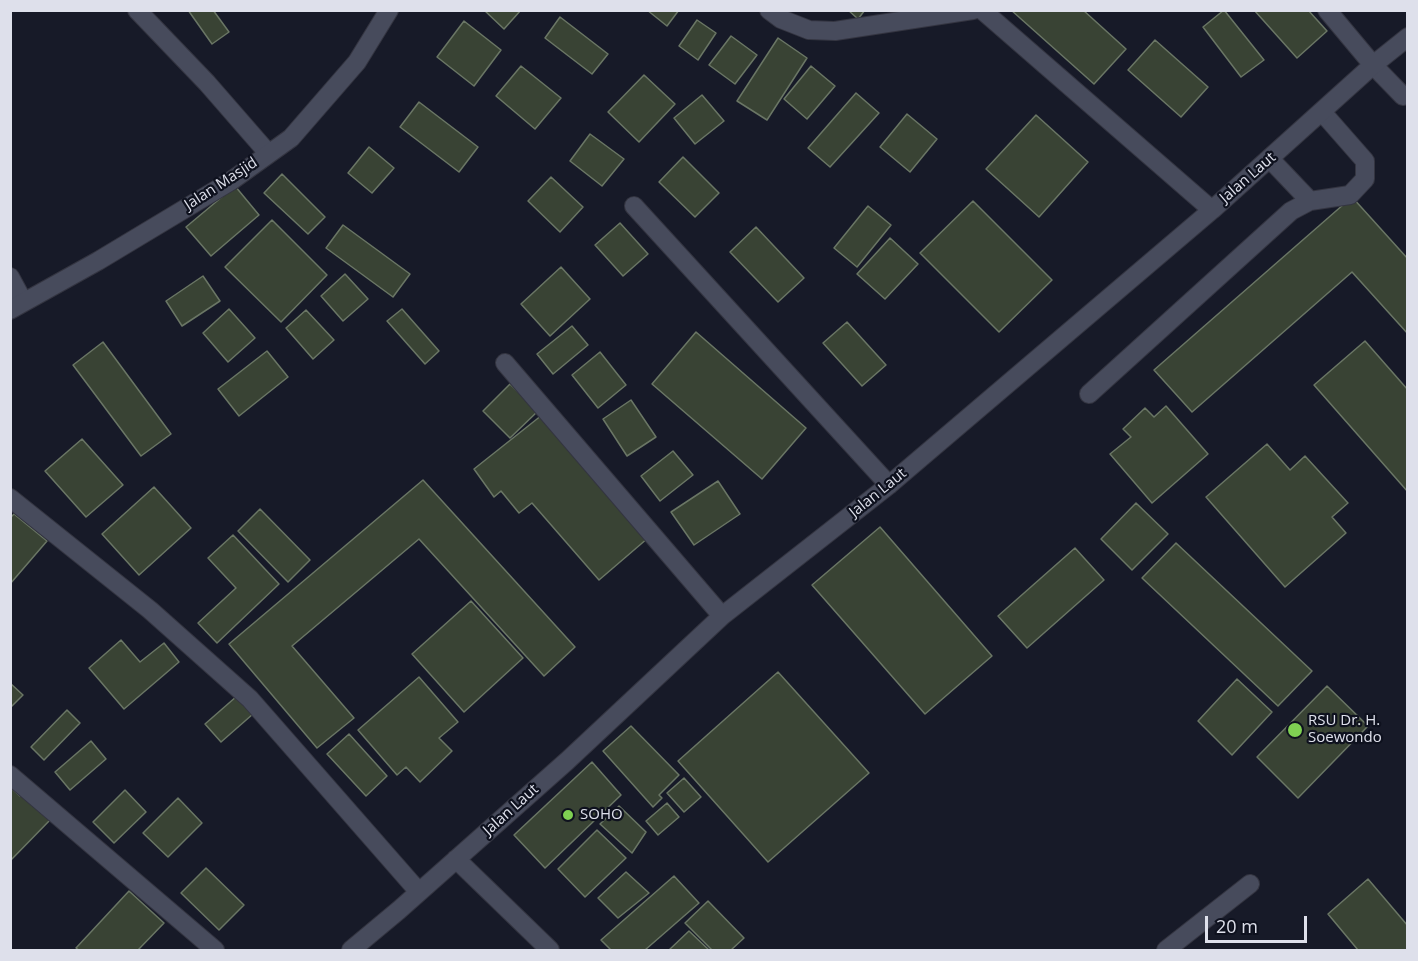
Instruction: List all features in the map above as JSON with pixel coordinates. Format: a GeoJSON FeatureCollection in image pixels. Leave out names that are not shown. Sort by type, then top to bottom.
{"type":"FeatureCollection","features":[{"type":"Feature","properties":{"kind":"street"},"geometry":{"type":"LineString","coordinates":[[137,10],[207,83],[268,153]]}},
{"type":"Feature","properties":{"kind":"street","name":"Jalan Masjid"},"geometry":{"type":"LineString","coordinates":[[17,306],[98,261],[231,181],[291,138],[357,62],[389,10]]}},
{"type":"Feature","properties":{"kind":"street"},"geometry":{"type":"LineString","coordinates":[[769,10],[781,19],[809,30],[826,31],[865,28],[973,10]]}},
{"type":"Feature","properties":{"kind":"street"},"geometry":{"type":"LineString","coordinates":[[982,10],[1212,210]]}},
{"type":"Feature","properties":{"kind":"street"},"geometry":{"type":"LineString","coordinates":[[1327,10],[1373,65],[1404,96],[1407,95]]}},
{"type":"Feature","properties":{"kind":"street","name":"Jalan Laut"},"geometry":{"type":"LineString","coordinates":[[351,951],[567,760],[722,616],[890,485],[1212,210],[1407,37]]}},
{"type":"Feature","properties":{"kind":"street"},"geometry":{"type":"LineString","coordinates":[[1089,394],[1291,211],[1310,201],[1350,195],[1365,179],[1365,161],[1322,112]]}},
{"type":"Feature","properties":{"kind":"street"},"geometry":{"type":"LineString","coordinates":[[1270,159],[1310,201]]}},
{"type":"Feature","properties":{"kind":"street"},"geometry":{"type":"LineString","coordinates":[[634,206],[890,485]]}},
{"type":"Feature","properties":{"kind":"street"},"geometry":{"type":"LineString","coordinates":[[12,279],[17,306]]}},
{"type":"Feature","properties":{"kind":"street"},"geometry":{"type":"LineString","coordinates":[[505,363],[722,616]]}},
{"type":"Feature","properties":{"kind":"street"},"geometry":{"type":"LineString","coordinates":[[10,498],[150,610],[250,699],[419,892]]}},
{"type":"Feature","properties":{"kind":"street"},"geometry":{"type":"LineString","coordinates":[[10,775],[214,951]]}},
{"type":"Feature","properties":{"kind":"street"},"geometry":{"type":"LineString","coordinates":[[456,859],[550,951]]}},
{"type":"Feature","properties":{"kind":"street"},"geometry":{"type":"LineString","coordinates":[[1166,951],[1250,884]]}},
{"type":"Feature","properties":{"kind":"building"},"geometry":{"type":"Polygon","coordinates":[[[188,10],[213,10],[229,32],[212,44],[188,10]]]}},
{"type":"Feature","properties":{"kind":"building"},"geometry":{"type":"Polygon","coordinates":[[[484,10],[521,10],[504,29],[484,10]]]}},
{"type":"Feature","properties":{"kind":"building"},"geometry":{"type":"Polygon","coordinates":[[[647,10],[679,10],[667,26],[647,10]]]}},
{"type":"Feature","properties":{"kind":"building"},"geometry":{"type":"Polygon","coordinates":[[[848,10],[865,10],[858,19],[848,10]]]}},
{"type":"Feature","properties":{"kind":"building"},"geometry":{"type":"Polygon","coordinates":[[[1011,10],[1083,10],[1126,49],[1094,84],[1011,10]]]}},
{"type":"Feature","properties":{"kind":"building"},"geometry":{"type":"Polygon","coordinates":[[[1224,10],[1264,60],[1241,77],[1203,27],[1224,10]]]}},
{"type":"Feature","properties":{"kind":"building"},"geometry":{"type":"Polygon","coordinates":[[[1254,10],[1308,10],[1327,31],[1297,58],[1254,10]]]}},
{"type":"Feature","properties":{"kind":"building"},"geometry":{"type":"Polygon","coordinates":[[[560,17],[608,54],[592,74],[545,38],[560,17]]]}},
{"type":"Feature","properties":{"kind":"building"},"geometry":{"type":"Polygon","coordinates":[[[697,20],[716,33],[698,60],[679,46],[697,20]]]}},
{"type":"Feature","properties":{"kind":"building"},"geometry":{"type":"Polygon","coordinates":[[[464,21],[501,50],[474,86],[437,57],[464,21]]]}},
{"type":"Feature","properties":{"kind":"building"},"geometry":{"type":"Polygon","coordinates":[[[731,36],[757,55],[735,84],[709,65],[731,36]]]}},
{"type":"Feature","properties":{"kind":"building"},"geometry":{"type":"Polygon","coordinates":[[[778,38],[807,58],[767,120],[737,101],[778,38]]]}},
{"type":"Feature","properties":{"kind":"building"},"geometry":{"type":"Polygon","coordinates":[[[1155,40],[1208,87],[1181,117],[1128,70],[1155,40]]]}},
{"type":"Feature","properties":{"kind":"building"},"geometry":{"type":"Polygon","coordinates":[[[521,66],[561,98],[535,129],[496,96],[521,66]]]}},
{"type":"Feature","properties":{"kind":"building"},"geometry":{"type":"Polygon","coordinates":[[[811,66],[835,86],[807,119],[784,99],[811,66]]]}},
{"type":"Feature","properties":{"kind":"building"},"geometry":{"type":"Polygon","coordinates":[[[644,75],[675,104],[639,142],[608,112],[644,75]]]}},
{"type":"Feature","properties":{"kind":"building"},"geometry":{"type":"Polygon","coordinates":[[[856,93],[879,113],[830,167],[808,148],[856,93]]]}},
{"type":"Feature","properties":{"kind":"building"},"geometry":{"type":"Polygon","coordinates":[[[702,95],[724,121],[695,144],[674,118],[702,95]]]}},
{"type":"Feature","properties":{"kind":"building"},"geometry":{"type":"Polygon","coordinates":[[[419,102],[478,147],[459,172],[400,127],[419,102]]]}},
{"type":"Feature","properties":{"kind":"building"},"geometry":{"type":"Polygon","coordinates":[[[907,114],[937,139],[910,172],[880,147],[907,114]]]}},
{"type":"Feature","properties":{"kind":"building"},"geometry":{"type":"Polygon","coordinates":[[[1036,115],[1088,162],[1039,217],[986,169],[1036,115]]]}},
{"type":"Feature","properties":{"kind":"building"},"geometry":{"type":"Polygon","coordinates":[[[590,134],[624,159],[602,186],[570,161],[590,134]]]}},
{"type":"Feature","properties":{"kind":"building"},"geometry":{"type":"Polygon","coordinates":[[[369,147],[394,168],[372,193],[348,173],[369,147]]]}},
{"type":"Feature","properties":{"kind":"building"},"geometry":{"type":"Polygon","coordinates":[[[683,157],[719,193],[695,217],[659,182],[683,157]]]}},
{"type":"Feature","properties":{"kind":"building"},"geometry":{"type":"Polygon","coordinates":[[[282,174],[325,217],[308,234],[264,193],[282,174]]]}},
{"type":"Feature","properties":{"kind":"building"},"geometry":{"type":"Polygon","coordinates":[[[551,177],[583,207],[560,232],[528,201],[551,177]]]}},
{"type":"Feature","properties":{"kind":"building"},"geometry":{"type":"Polygon","coordinates":[[[235,186],[259,215],[211,256],[186,227],[235,186]]]}},
{"type":"Feature","properties":{"kind":"building"},"geometry":{"type":"Polygon","coordinates":[[[1352,197],[1408,259],[1408,334],[1352,272],[1192,412],[1154,370],[1352,197]]]}},
{"type":"Feature","properties":{"kind":"building"},"geometry":{"type":"Polygon","coordinates":[[[973,201],[1052,280],[999,332],[920,253],[973,201]]]}},
{"type":"Feature","properties":{"kind":"building"},"geometry":{"type":"Polygon","coordinates":[[[868,206],[891,225],[857,267],[834,248],[868,206]]]}},
{"type":"Feature","properties":{"kind":"building"},"geometry":{"type":"Polygon","coordinates":[[[272,220],[327,275],[281,322],[225,267],[272,220]]]}},
{"type":"Feature","properties":{"kind":"building"},"geometry":{"type":"Polygon","coordinates":[[[620,223],[648,254],[623,276],[595,245],[620,223]]]}},
{"type":"Feature","properties":{"kind":"building"},"geometry":{"type":"Polygon","coordinates":[[[343,225],[410,274],[393,297],[326,248],[343,225]]]}},
{"type":"Feature","properties":{"kind":"building"},"geometry":{"type":"Polygon","coordinates":[[[756,227],[804,278],[778,302],[730,252],[756,227]]]}},
{"type":"Feature","properties":{"kind":"building"},"geometry":{"type":"Polygon","coordinates":[[[890,238],[918,264],[885,299],[857,274],[890,238]]]}},
{"type":"Feature","properties":{"kind":"building"},"geometry":{"type":"Polygon","coordinates":[[[561,267],[590,299],[550,336],[521,304],[561,267]]]}},
{"type":"Feature","properties":{"kind":"building"},"geometry":{"type":"Polygon","coordinates":[[[345,274],[368,299],[343,321],[321,296],[345,274]]]}},
{"type":"Feature","properties":{"kind":"building"},"geometry":{"type":"Polygon","coordinates":[[[203,276],[220,301],[182,326],[166,301],[203,276]]]}},
{"type":"Feature","properties":{"kind":"building"},"geometry":{"type":"Polygon","coordinates":[[[229,309],[255,338],[228,362],[203,333],[229,309]]]}},
{"type":"Feature","properties":{"kind":"building"},"geometry":{"type":"Polygon","coordinates":[[[402,309],[439,351],[425,364],[387,321],[402,309]]]}},
{"type":"Feature","properties":{"kind":"building"},"geometry":{"type":"Polygon","coordinates":[[[306,310],[334,340],[313,359],[286,328],[306,310]]]}},
{"type":"Feature","properties":{"kind":"building"},"geometry":{"type":"Polygon","coordinates":[[[847,322],[886,365],[862,386],[823,343],[847,322]]]}},
{"type":"Feature","properties":{"kind":"building"},"geometry":{"type":"Polygon","coordinates":[[[572,326],[588,345],[553,374],[537,354],[572,326]]]}},
{"type":"Feature","properties":{"kind":"building"},"geometry":{"type":"Polygon","coordinates":[[[696,332],[806,428],[762,479],[652,384],[696,332]]]}},
{"type":"Feature","properties":{"kind":"building"},"geometry":{"type":"Polygon","coordinates":[[[1365,341],[1408,390],[1408,492],[1314,385],[1365,341]]]}},
{"type":"Feature","properties":{"kind":"building"},"geometry":{"type":"Polygon","coordinates":[[[103,342],[171,434],[141,456],[73,365],[103,342]]]}},
{"type":"Feature","properties":{"kind":"building"},"geometry":{"type":"Polygon","coordinates":[[[267,351],[288,377],[239,416],[218,389],[267,351]]]}},
{"type":"Feature","properties":{"kind":"building"},"geometry":{"type":"Polygon","coordinates":[[[600,352],[626,385],[598,408],[572,375],[600,352]]]}},
{"type":"Feature","properties":{"kind":"building"},"geometry":{"type":"Polygon","coordinates":[[[510,384],[538,411],[510,438],[483,411],[510,384]]]}},
{"type":"Feature","properties":{"kind":"building"},"geometry":{"type":"Polygon","coordinates":[[[631,400],[656,437],[627,456],[603,419],[631,400]]]}},
{"type":"Feature","properties":{"kind":"building"},"geometry":{"type":"Polygon","coordinates":[[[1166,406],[1208,454],[1152,503],[1110,454],[1131,437],[1123,429],[1145,408],[1154,417],[1166,406]]]}},
{"type":"Feature","properties":{"kind":"building"},"geometry":{"type":"Polygon","coordinates":[[[542,415],[648,538],[599,580],[532,503],[519,513],[501,491],[494,497],[474,469],[542,415]]]}},
{"type":"Feature","properties":{"kind":"building"},"geometry":{"type":"Polygon","coordinates":[[[82,439],[123,485],[86,517],[45,471],[82,439]]]}},
{"type":"Feature","properties":{"kind":"building"},"geometry":{"type":"Polygon","coordinates":[[[1267,444],[1290,470],[1305,456],[1348,503],[1332,517],[1346,533],[1285,587],[1206,497],[1267,444]]]}},
{"type":"Feature","properties":{"kind":"building"},"geometry":{"type":"Polygon","coordinates":[[[673,451],[693,475],[660,501],[641,476],[673,451]]]}},
{"type":"Feature","properties":{"kind":"building"},"geometry":{"type":"Polygon","coordinates":[[[423,480],[575,647],[544,676],[419,539],[292,646],[354,718],[317,748],[229,644],[423,480]]]}},
{"type":"Feature","properties":{"kind":"building"},"geometry":{"type":"Polygon","coordinates":[[[718,481],[740,514],[694,545],[671,512],[718,481]]]}},
{"type":"Feature","properties":{"kind":"building"},"geometry":{"type":"Polygon","coordinates":[[[154,487],[191,528],[139,575],[102,534],[154,487]]]}},
{"type":"Feature","properties":{"kind":"building"},"geometry":{"type":"Polygon","coordinates":[[[1136,503],[1168,534],[1132,570],[1101,539],[1136,503]]]}},
{"type":"Feature","properties":{"kind":"building"},"geometry":{"type":"Polygon","coordinates":[[[260,509],[310,560],[288,582],[238,531],[260,509]]]}},
{"type":"Feature","properties":{"kind":"building"},"geometry":{"type":"Polygon","coordinates":[[[14,514],[47,541],[10,584],[10,518],[14,514]]]}},
{"type":"Feature","properties":{"kind":"building"},"geometry":{"type":"Polygon","coordinates":[[[880,527],[992,656],[925,714],[812,585],[880,527]]]}},
{"type":"Feature","properties":{"kind":"building"},"geometry":{"type":"Polygon","coordinates":[[[233,535],[279,584],[217,643],[198,623],[236,588],[208,558],[233,535]]]}},
{"type":"Feature","properties":{"kind":"building"},"geometry":{"type":"Polygon","coordinates":[[[1176,543],[1312,671],[1278,706],[1142,578],[1176,543]]]}},
{"type":"Feature","properties":{"kind":"building"},"geometry":{"type":"Polygon","coordinates":[[[1075,548],[1104,580],[1027,648],[998,616],[1075,548]]]}},
{"type":"Feature","properties":{"kind":"building"},"geometry":{"type":"Polygon","coordinates":[[[471,601],[523,658],[464,712],[412,654],[471,601]]]}},
{"type":"Feature","properties":{"kind":"building"},"geometry":{"type":"Polygon","coordinates":[[[121,640],[140,662],[164,643],[179,662],[124,709],[89,668],[121,640]]]}},
{"type":"Feature","properties":{"kind":"building"},"geometry":{"type":"Polygon","coordinates":[[[778,672],[869,773],[768,862],[678,761],[778,672]]]}},
{"type":"Feature","properties":{"kind":"building"},"geometry":{"type":"Polygon","coordinates":[[[419,677],[458,722],[439,738],[452,751],[420,782],[406,767],[397,775],[358,730],[419,677]]]}},
{"type":"Feature","properties":{"kind":"building"},"geometry":{"type":"Polygon","coordinates":[[[1237,679],[1272,712],[1232,755],[1198,721],[1237,679]]]}},
{"type":"Feature","properties":{"kind":"building"},"geometry":{"type":"Polygon","coordinates":[[[10,683],[23,695],[10,708],[10,683]]]}},
{"type":"Feature","properties":{"kind":"building"},"geometry":{"type":"Polygon","coordinates":[[[1327,686],[1368,726],[1298,798],[1257,757],[1327,686]]]}},
{"type":"Feature","properties":{"kind":"building"},"geometry":{"type":"Polygon","coordinates":[[[237,696],[253,714],[221,742],[205,724],[237,696]]]}},
{"type":"Feature","properties":{"kind":"building"},"geometry":{"type":"Polygon","coordinates":[[[67,710],[80,723],[44,760],[31,747],[67,710]]]}},
{"type":"Feature","properties":{"kind":"building"},"geometry":{"type":"Polygon","coordinates":[[[631,726],[679,775],[659,795],[662,798],[653,807],[603,751],[631,726]]]}},
{"type":"Feature","properties":{"kind":"building"},"geometry":{"type":"Polygon","coordinates":[[[349,734],[387,776],[366,796],[327,754],[349,734]]]}},
{"type":"Feature","properties":{"kind":"building"},"geometry":{"type":"Polygon","coordinates":[[[91,741],[106,759],[70,790],[55,772],[91,741]]]}},
{"type":"Feature","properties":{"kind":"building","name":"SOHO"},"geometry":{"type":"Polygon","coordinates":[[[592,762],[621,795],[545,868],[514,835],[592,762]]]}},
{"type":"Feature","properties":{"kind":"building"},"geometry":{"type":"Polygon","coordinates":[[[684,778],[701,797],[684,812],[667,793],[684,778]]]}},
{"type":"Feature","properties":{"kind":"building"},"geometry":{"type":"Polygon","coordinates":[[[10,787],[20,796],[24,792],[52,818],[10,861],[10,787]]]}},
{"type":"Feature","properties":{"kind":"building"},"geometry":{"type":"Polygon","coordinates":[[[125,790],[146,812],[114,843],[93,822],[125,790]]]}},
{"type":"Feature","properties":{"kind":"building"},"geometry":{"type":"Polygon","coordinates":[[[178,798],[202,823],[168,857],[143,833],[178,798]]]}},
{"type":"Feature","properties":{"kind":"building"},"geometry":{"type":"Polygon","coordinates":[[[667,803],[679,817],[658,835],[646,821],[667,803]]]}},
{"type":"Feature","properties":{"kind":"building"},"geometry":{"type":"Polygon","coordinates":[[[619,806],[646,832],[632,853],[600,824],[619,806]]]}},
{"type":"Feature","properties":{"kind":"building"},"geometry":{"type":"Polygon","coordinates":[[[597,830],[626,858],[585,897],[558,869],[597,830]]]}},
{"type":"Feature","properties":{"kind":"building"},"geometry":{"type":"Polygon","coordinates":[[[206,868],[244,905],[219,930],[181,893],[206,868]]]}},
{"type":"Feature","properties":{"kind":"building"},"geometry":{"type":"Polygon","coordinates":[[[626,872],[649,893],[618,918],[598,898],[626,872]]]}},
{"type":"Feature","properties":{"kind":"building"},"geometry":{"type":"Polygon","coordinates":[[[674,876],[699,903],[645,950],[611,950],[601,940],[674,876]]]}},
{"type":"Feature","properties":{"kind":"building"},"geometry":{"type":"Polygon","coordinates":[[[1368,879],[1408,926],[1408,950],[1358,950],[1328,914],[1368,879]]]}},
{"type":"Feature","properties":{"kind":"building"},"geometry":{"type":"Polygon","coordinates":[[[129,891],[164,923],[138,950],[79,950],[76,948],[129,891]]]}},
{"type":"Feature","properties":{"kind":"building"},"geometry":{"type":"Polygon","coordinates":[[[708,901],[744,938],[731,950],[712,950],[685,923],[708,901]]]}},
{"type":"Feature","properties":{"kind":"building"},"geometry":{"type":"Polygon","coordinates":[[[689,931],[709,950],[669,950],[689,931]]]}},
{"type":"Feature","properties":{"kind":"place","name":"RSU Dr. H. Soewondo"},"geometry":{"type":"Point","coordinates":[1295,730]}},
{"type":"Feature","properties":{"kind":"place","name":"SOHO"},"geometry":{"type":"Point","coordinates":[568,815]}}]}
